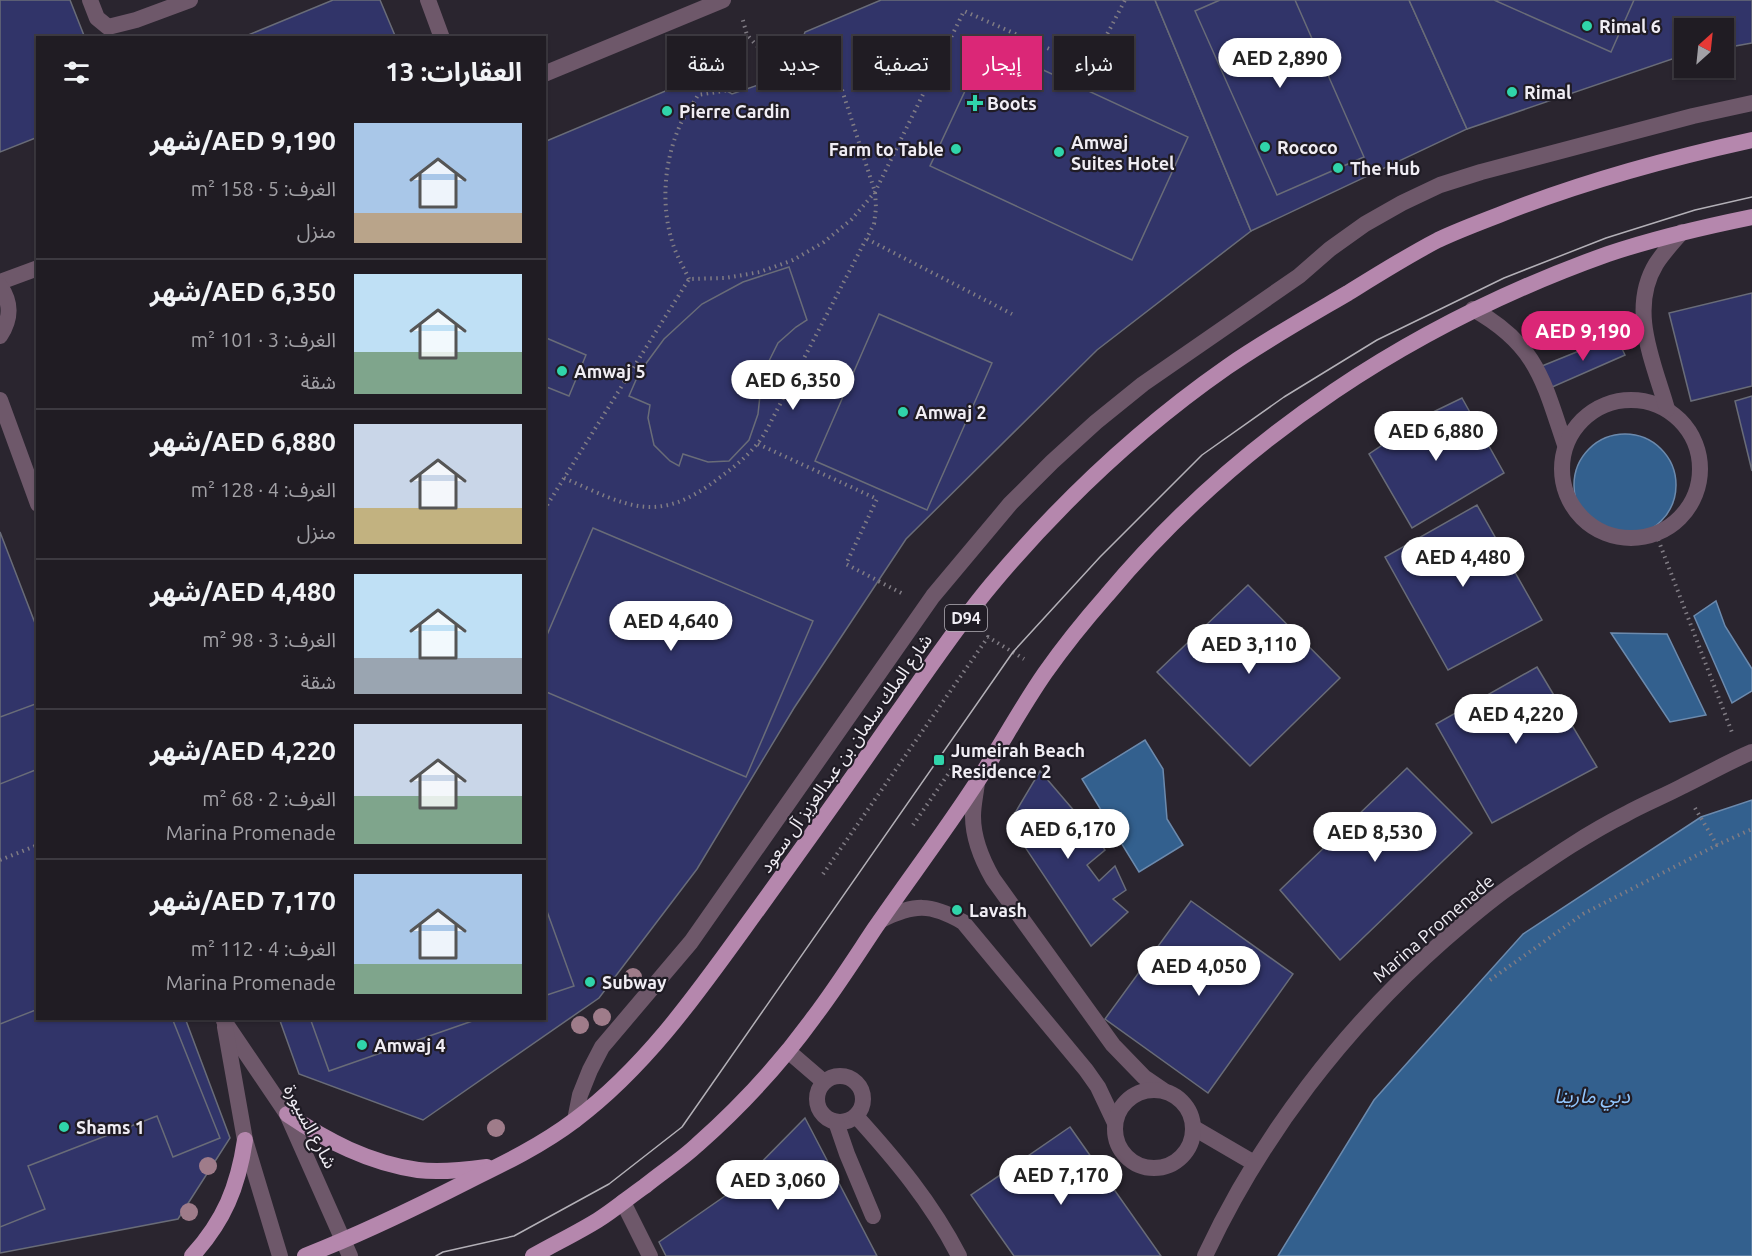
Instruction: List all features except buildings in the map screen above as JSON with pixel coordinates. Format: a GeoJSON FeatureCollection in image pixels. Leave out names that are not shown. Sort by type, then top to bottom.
{"type":"FeatureCollection","features":[{"type":"Feature","properties":{"kind":"main road","name":"شارع الملك سلمان بن عبدالعزيز آل سعود"},"geometry":{"type":"LineString","coordinates":[[305,1256],[347,1248],[391,1220],[538,1144],[575,1120],[643,1058],[707,980],[987,589],[1076,492],[1124,447],[1174,406],[1227,367],[1282,331],[1438,240],[1570,189],[1672,158],[1752,140]]}},
{"type":"Feature","properties":{"kind":"main road"},"geometry":{"type":"LineString","coordinates":[[532,1256],[600,1219],[694,1148],[737,1107],[788,1051],[820,1010],[977,782],[1045,673],[1103,598],[1167,528],[1261,444],[1311,406],[1363,371],[1473,309],[1541,279],[1611,253],[1682,232],[1752,217]]}},
{"type":"Feature","properties":{"kind":"main road"},"geometry":{"type":"LineString","coordinates":[[287,1114],[346,1149],[378,1161],[419,1170],[462,1170],[500,1165]]}},
{"type":"Feature","properties":{"kind":"main road"},"geometry":{"type":"LineString","coordinates":[[192,1256],[219,1221],[232,1196],[245,1140]]}},
{"type":"Feature","properties":{"kind":"street"},"geometry":{"type":"LineString","coordinates":[[90,0],[97,18],[108,27],[136,20],[190,0]]}},
{"type":"Feature","properties":{"kind":"street"},"geometry":{"type":"LineString","coordinates":[[428,0],[441,36]]}},
{"type":"Feature","properties":{"kind":"street"},"geometry":{"type":"LineString","coordinates":[[546,73],[723,0]]}},
{"type":"Feature","properties":{"kind":"street"},"geometry":{"type":"LineString","coordinates":[[575,1120],[586,1078],[602,1047],[691,942],[933,596],[1010,504],[1096,422],[1143,384],[1289,283],[1330,249],[1365,224],[1402,203],[1440,186],[1502,166],[1693,116],[1752,103]]}},
{"type":"Feature","properties":{"kind":"street"},"geometry":{"type":"LineString","coordinates":[[1667,409],[1643,323],[1643,303],[1647,283],[1655,265],[1682,232]]}},
{"type":"Feature","properties":{"kind":"street"},"geometry":{"type":"LineString","coordinates":[[0,336],[9,315],[9,303],[0,284],[36,269]]}},
{"type":"Feature","properties":{"kind":"street"},"geometry":{"type":"LineString","coordinates":[[1473,309],[1495,322],[1514,338],[1531,358],[1543,380],[1565,445]]}},
{"type":"Feature","properties":{"kind":"street"},"geometry":{"type":"LineString","coordinates":[[0,400],[36,499]]}},
{"type":"Feature","properties":{"kind":"street"},"geometry":{"type":"LineString","coordinates":[[1620,400],[1644,401],[1667,409],[1684,424],[1696,442],[1700,464],[1699,486],[1690,507],[1675,523],[1656,534],[1637,538],[1617,537],[1598,530],[1582,518],[1570,502],[1563,484],[1562,464],[1565,445],[1578,423],[1596,408],[1620,400]]}},
{"type":"Feature","properties":{"kind":"street","name":"Marina Promenade"},"geometry":{"type":"LineString","coordinates":[[1205,1256],[1225,1213],[1254,1163],[1291,1110],[1330,1058],[1417,964],[1516,882],[1570,847],[1625,814],[1752,752]]}},
{"type":"Feature","properties":{"kind":"street"},"geometry":{"type":"LineString","coordinates":[[977,782],[973,815],[975,831],[985,864],[993,879],[1113,1045],[1144,1077],[1175,1095],[1185,1104],[1191,1115],[1194,1128],[1192,1141],[1186,1153],[1177,1162],[1164,1167],[1138,1166],[1119,1149],[1115,1136],[1115,1123],[1126,1100],[1137,1093],[1163,1090]]}},
{"type":"Feature","properties":{"kind":"street"},"geometry":{"type":"LineString","coordinates":[[880,920],[900,910],[922,907],[944,911],[963,922],[1086,1070],[1098,1087],[1115,1123]]}},
{"type":"Feature","properties":{"kind":"street","name":"شارع السيورة"},"geometry":{"type":"LineString","coordinates":[[223,1020],[287,1114],[347,1248]]}},
{"type":"Feature","properties":{"kind":"street","name":"شارع السيورة"},"geometry":{"type":"LineString","coordinates":[[223,1020],[245,1140],[280,1256]]}},
{"type":"Feature","properties":{"kind":"street"},"geometry":{"type":"LineString","coordinates":[[788,1051],[824,1082]]}},
{"type":"Feature","properties":{"kind":"street"},"geometry":{"type":"LineString","coordinates":[[843,1076],[853,1080],[860,1087],[863,1097],[861,1108],[856,1116],[847,1121],[836,1122],[826,1119],[819,1111],[816,1101],[818,1090],[824,1082],[832,1077],[843,1076]]}},
{"type":"Feature","properties":{"kind":"street"},"geometry":{"type":"LineString","coordinates":[[856,1116],[891,1154],[922,1195],[959,1256]]}},
{"type":"Feature","properties":{"kind":"street"},"geometry":{"type":"LineString","coordinates":[[836,1122],[873,1216]]}},
{"type":"Feature","properties":{"kind":"street"},"geometry":{"type":"LineString","coordinates":[[1194,1128],[1254,1163]]}},
{"type":"Feature","properties":{"kind":"street"},"geometry":{"type":"LineString","coordinates":[[623,1202],[650,1256]]}},
{"type":"Feature","properties":{"kind":"path"},"geometry":{"type":"LineString","coordinates":[[689,279],[725,278],[760,272],[794,260],[824,242],[852,219],[875,192],[964,11],[1090,67],[1125,0]]}},
{"type":"Feature","properties":{"kind":"path"},"geometry":{"type":"LineString","coordinates":[[564,478],[618,502],[641,507],[664,506],[687,500],[707,487],[742,460],[758,444],[874,224],[875,192],[832,62],[784,75],[747,34],[729,90],[698,95],[681,123],[670,154],[665,186],[667,219],[675,250],[689,279]]}},
{"type":"Feature","properties":{"kind":"path"},"geometry":{"type":"LineString","coordinates":[[867,239],[1012,314]]}},
{"type":"Feature","properties":{"kind":"path"},"geometry":{"type":"LineString","coordinates":[[546,507],[689,279]]}},
{"type":"Feature","properties":{"kind":"path"},"geometry":{"type":"LineString","coordinates":[[758,444],[877,499],[846,564],[887,585]]}},
{"type":"Feature","properties":{"kind":"path"},"geometry":{"type":"LineString","coordinates":[[1656,534],[1722,707]]}},
{"type":"Feature","properties":{"kind":"path"},"geometry":{"type":"LineString","coordinates":[[823,874],[988,637],[1045,673]]}},
{"type":"Feature","properties":{"kind":"path"},"geometry":{"type":"LineString","coordinates":[[908,833],[954,766]]}},
{"type":"Feature","properties":{"kind":"path"},"geometry":{"type":"LineString","coordinates":[[1683,786],[1717,844]]}},
{"type":"Feature","properties":{"kind":"path"},"geometry":{"type":"LineString","coordinates":[[1490,980],[1582,914],[1717,844],[1752,829]]}},
{"type":"Feature","properties":{"kind":"path"},"geometry":{"type":"LineString","coordinates":[[0,860],[36,846]]}},
{"type":"Feature","properties":{"kind":"water"},"geometry":{"type":"Polygon","coordinates":[[[1625,434],[1654,442],[1668,456],[1676,485],[1668,514],[1654,528],[1625,536],[1596,528],[1582,514],[1574,485],[1582,456],[1596,442],[1625,434]]]}},
{"type":"Feature","properties":{"kind":"water"},"geometry":{"type":"Polygon","coordinates":[[[1716,601],[1725,626],[1752,669],[1752,691],[1732,703],[1694,616],[1716,601]]]}},
{"type":"Feature","properties":{"kind":"water"},"geometry":{"type":"Polygon","coordinates":[[[1611,633],[1667,634],[1706,715],[1670,722],[1611,633]]]}},
{"type":"Feature","properties":{"kind":"water"},"geometry":{"type":"Polygon","coordinates":[[[1145,740],[1163,769],[1167,819],[1183,845],[1139,872],[1082,779],[1145,740]]]}},
{"type":"Feature","properties":{"kind":"water","name":"دبي مارينا"},"geometry":{"type":"Polygon","coordinates":[[[1752,800],[1752,1256],[1278,1256],[1374,1100],[1523,934],[1701,817],[1752,800]]]}},
{"type":"Feature","properties":{"kind":"tram line"},"geometry":{"type":"LineString","coordinates":[[436,1256],[443,1252],[514,1236],[609,1184],[682,1127],[1013,652],[1100,557],[1202,455],[1284,397],[1377,340],[1504,278],[1606,238],[1695,210],[1752,197]]}},
{"type":"Feature","properties":{"kind":"place","name":"Rimal 6"},"geometry":{"type":"Point","coordinates":[1587,26]}},
{"type":"Feature","properties":{"kind":"place","name":"Rimal"},"geometry":{"type":"Point","coordinates":[1512,92]}},
{"type":"Feature","properties":{"kind":"place","name":"Boots"},"geometry":{"type":"Point","coordinates":[975,103]}},
{"type":"Feature","properties":{"kind":"place","name":"Pierre Cardin"},"geometry":{"type":"Point","coordinates":[667,111]}},
{"type":"Feature","properties":{"kind":"place","name":"Rococo"},"geometry":{"type":"Point","coordinates":[1265,147]}},
{"type":"Feature","properties":{"kind":"place","name":"Farm to Table"},"geometry":{"type":"Point","coordinates":[956,149]}},
{"type":"Feature","properties":{"kind":"place","name":"Amwaj Suites Hotel"},"geometry":{"type":"Point","coordinates":[1059,152]}},
{"type":"Feature","properties":{"kind":"place","name":"The Hub"},"geometry":{"type":"Point","coordinates":[1338,168]}},
{"type":"Feature","properties":{"kind":"place","name":"Amwaj 5"},"geometry":{"type":"Point","coordinates":[562,371]}},
{"type":"Feature","properties":{"kind":"place","name":"Amwaj 2"},"geometry":{"type":"Point","coordinates":[903,412]}},
{"type":"Feature","properties":{"kind":"place","name":"Jumeirah Beach Residence 2"},"geometry":{"type":"Point","coordinates":[939,760]}},
{"type":"Feature","properties":{"kind":"place","name":"Lavash"},"geometry":{"type":"Point","coordinates":[957,910]}},
{"type":"Feature","properties":{"kind":"place","name":"Subway"},"geometry":{"type":"Point","coordinates":[590,982]}},
{"type":"Feature","properties":{"kind":"place","name":"Amwaj 4"},"geometry":{"type":"Point","coordinates":[362,1045]}},
{"type":"Feature","properties":{"kind":"place","name":"Shams 1"},"geometry":{"type":"Point","coordinates":[64,1127]}}]}
